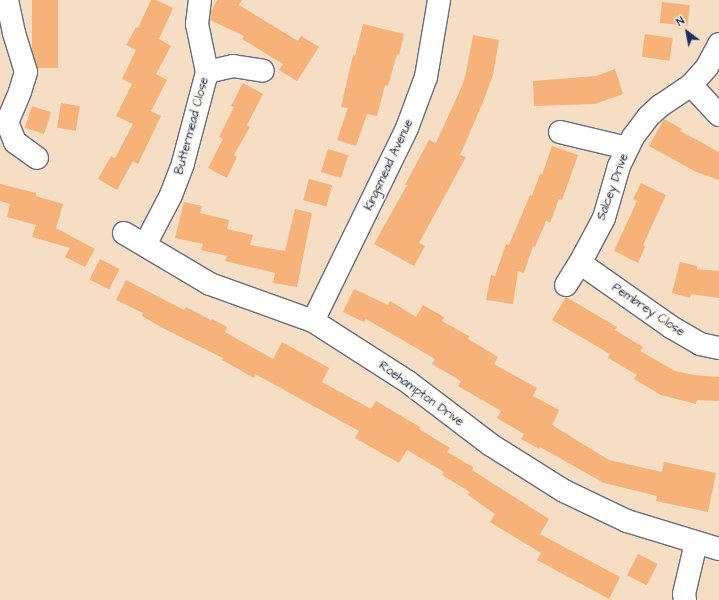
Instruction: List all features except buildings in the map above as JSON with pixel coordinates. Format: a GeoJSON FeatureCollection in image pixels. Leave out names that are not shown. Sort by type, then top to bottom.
{"type":"FeatureCollection","features":[{"type":"Feature","properties":{"kind":"street"},"geometry":{"type":"LineString","coordinates":[[7,0],[14,32],[26,72],[20,92],[3,120],[15,142],[37,158]]}},
{"type":"Feature","properties":{"kind":"street","name":"Buttermead Close"},"geometry":{"type":"LineString","coordinates":[[145,245],[171,194],[183,163],[207,72],[197,24],[200,0]]}},
{"type":"Feature","properties":{"kind":"street","name":"Kingsmead Avenue"},"geometry":{"type":"LineString","coordinates":[[313,321],[407,128],[426,77],[439,0]]}},
{"type":"Feature","properties":{"kind":"street","name":"Salcey Drive"},"geometry":{"type":"LineString","coordinates":[[566,285],[580,263],[604,218],[619,166],[627,148],[648,117],[660,106],[697,91],[719,44]]}},
{"type":"Feature","properties":{"kind":"street","name":"Buttermead Close"},"geometry":{"type":"LineString","coordinates":[[207,72],[233,66],[263,71]]}},
{"type":"Feature","properties":{"kind":"street"},"geometry":{"type":"LineString","coordinates":[[697,91],[719,115]]}},
{"type":"Feature","properties":{"kind":"street"},"geometry":{"type":"LineString","coordinates":[[560,132],[627,148]]}},
{"type":"Feature","properties":{"kind":"street","name":"Roehampton Drive"},"geometry":{"type":"LineString","coordinates":[[124,233],[210,284],[313,321],[408,382],[491,445],[564,491],[628,521],[719,549]]}},
{"type":"Feature","properties":{"kind":"street","name":"Pembrey Close"},"geometry":{"type":"LineString","coordinates":[[580,263],[670,327],[700,344],[719,348]]}},
{"type":"Feature","properties":{"kind":"street"},"geometry":{"type":"LineString","coordinates":[[685,600],[684,594],[696,543]]}}]}
